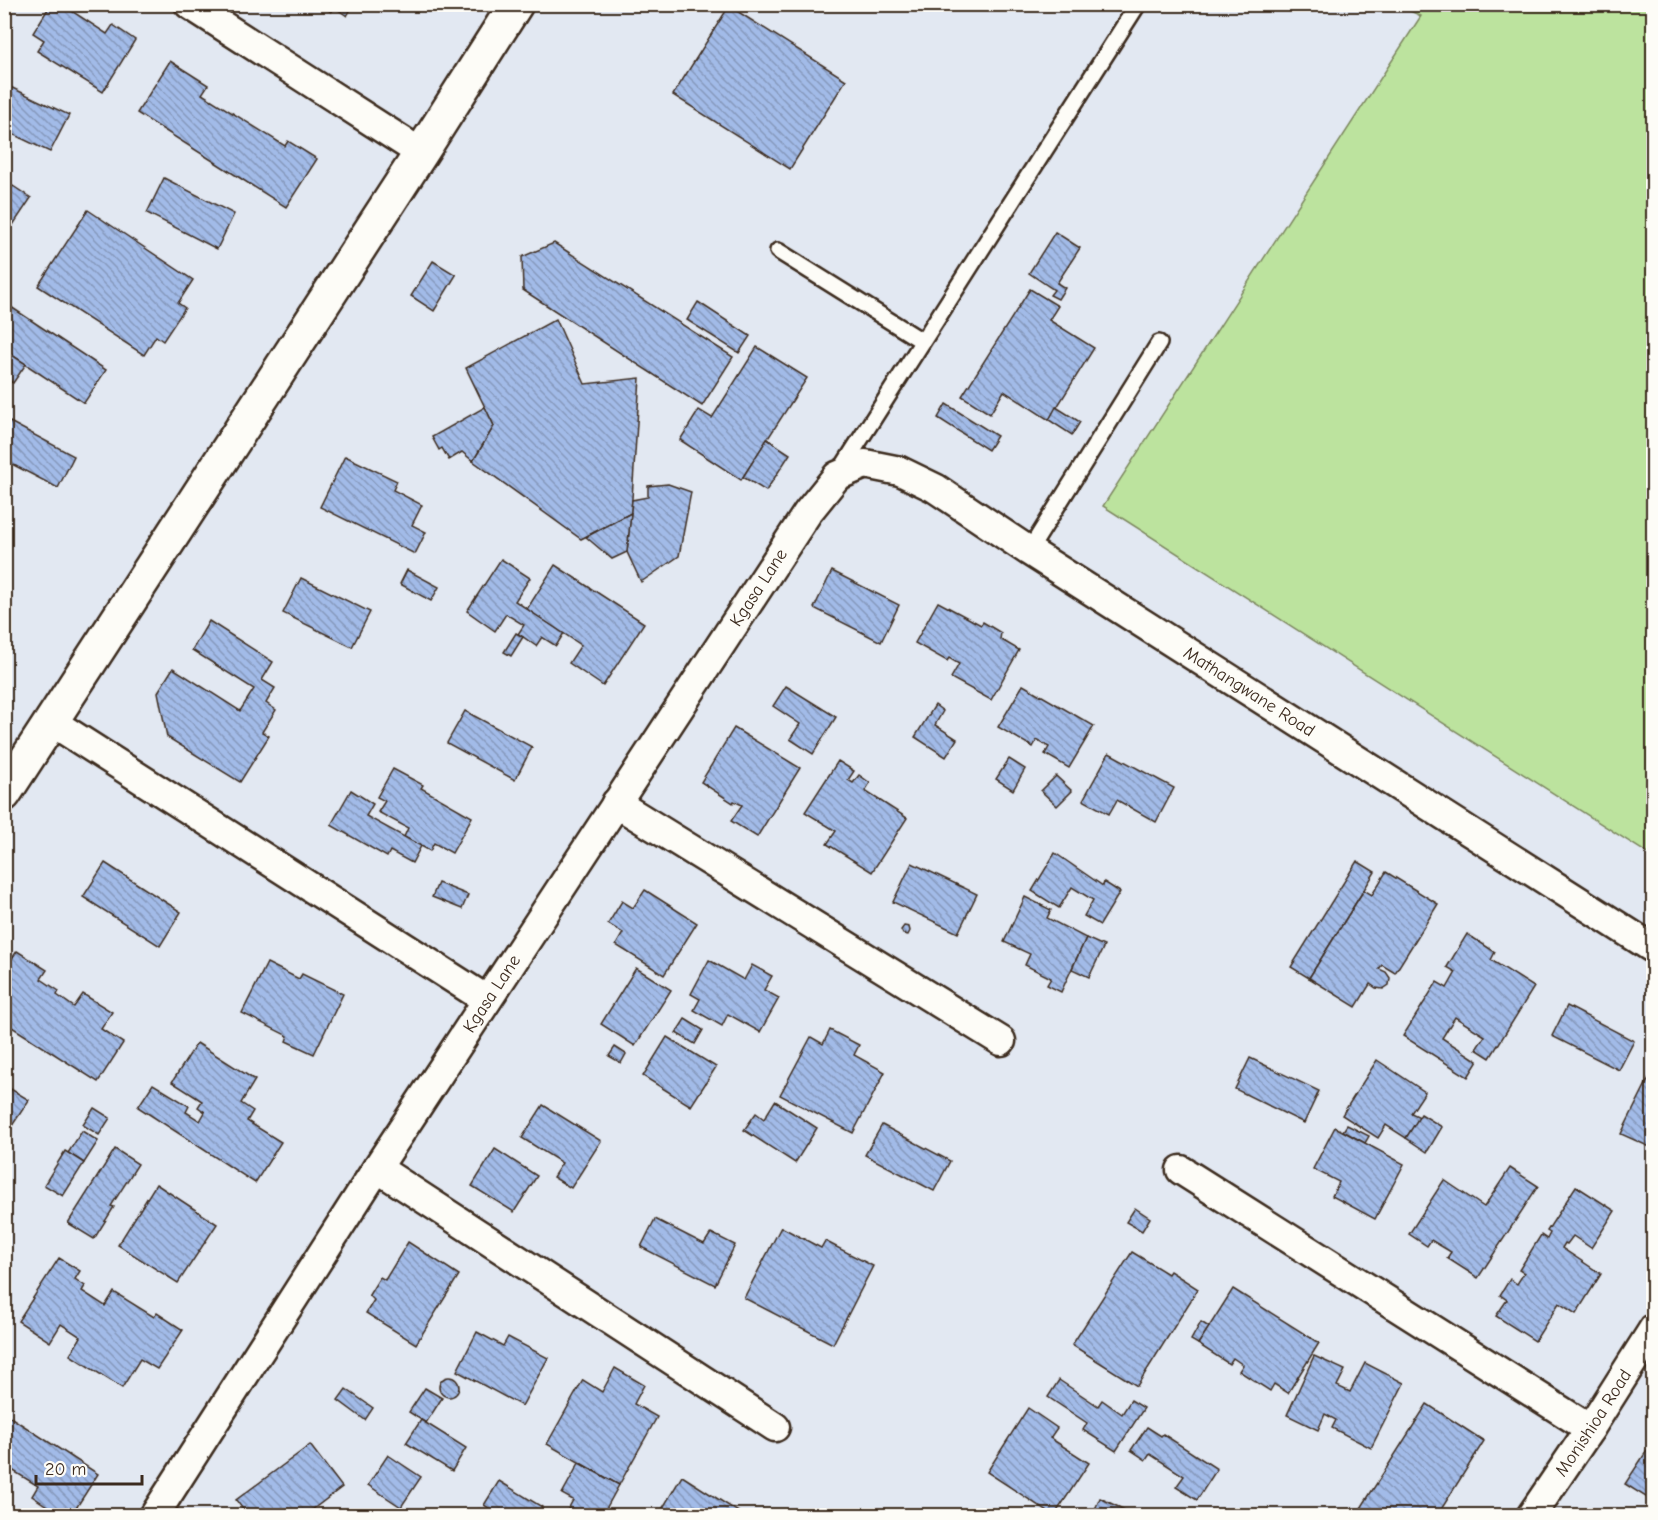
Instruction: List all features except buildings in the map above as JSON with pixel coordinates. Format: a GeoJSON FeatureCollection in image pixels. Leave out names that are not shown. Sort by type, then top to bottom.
{"type":"FeatureCollection","features":[{"type":"Feature","properties":{"kind":"street"},"geometry":{"type":"LineString","coordinates":[[189,4],[422,153]]}},
{"type":"Feature","properties":{"kind":"street"},"geometry":{"type":"LineString","coordinates":[[4,794],[422,153],[516,4]]}},
{"type":"Feature","properties":{"kind":"street","name":"Mathangwane Road"},"geometry":{"type":"LineString","coordinates":[[837,476],[865,464],[900,471],[935,488],[1029,551],[1653,949]]}},
{"type":"Feature","properties":{"kind":"street","name":"Kgasa Lane"},"geometry":{"type":"LineString","coordinates":[[154,1515],[377,1168],[616,803],[808,512],[837,476]]}},
{"type":"Feature","properties":{"kind":"street"},"geometry":{"type":"LineString","coordinates":[[52,722],[487,1000]]}},
{"type":"Feature","properties":{"kind":"street"},"geometry":{"type":"LineString","coordinates":[[616,803],[1001,1041]]}},
{"type":"Feature","properties":{"kind":"street"},"geometry":{"type":"LineString","coordinates":[[377,1168],[775,1427]]}},
{"type":"Feature","properties":{"kind":"street"},"geometry":{"type":"LineString","coordinates":[[1181,1170],[1590,1429]]}},
{"type":"Feature","properties":{"kind":"street","name":"Monishioa Road"},"geometry":{"type":"LineString","coordinates":[[1531,1515],[1590,1429],[1653,1328]]}},
{"type":"Feature","properties":{"kind":"lane"},"geometry":{"type":"LineString","coordinates":[[837,476],[1138,4]]}},
{"type":"Feature","properties":{"kind":"lane"},"geometry":{"type":"LineString","coordinates":[[778,251],[922,341]]}},
{"type":"Feature","properties":{"kind":"lane"},"geometry":{"type":"LineString","coordinates":[[1029,551],[1159,343]]}},
{"type":"Feature","properties":{"kind":"green space"},"geometry":{"type":"Polygon","coordinates":[[[1398,5],[1653,5],[1653,857],[1103,506],[1421,16],[1398,5]]]}}]}
